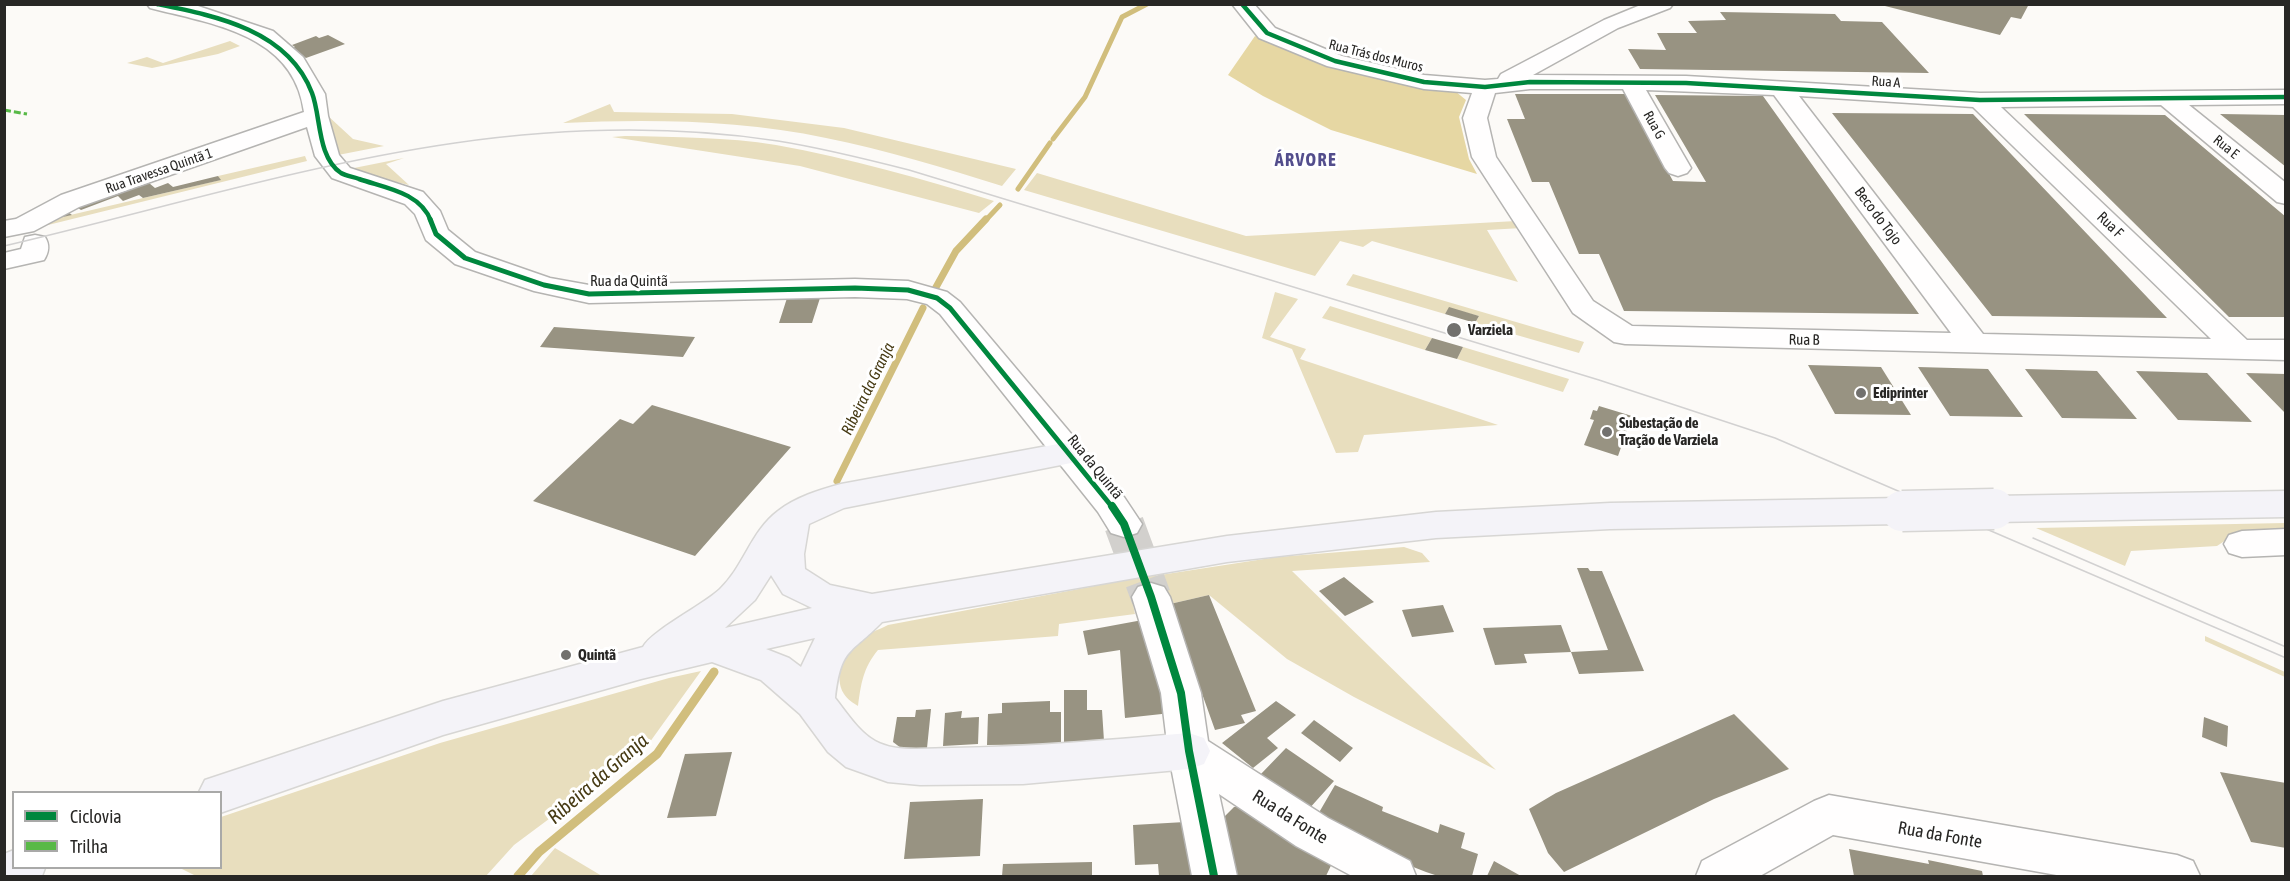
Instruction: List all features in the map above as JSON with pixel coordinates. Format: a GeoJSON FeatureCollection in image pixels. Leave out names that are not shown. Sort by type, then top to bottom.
{"type":"FeatureCollection","features":[{"type":"Feature","properties":{"kind":"main road"},"geometry":{"type":"LineString","coordinates":[[640,663],[711,619],[742,589],[771,540],[794,517],[818,503],[841,496],[1069,453]]}},
{"type":"Feature","properties":{"kind":"main road"},"geometry":{"type":"LineString","coordinates":[[222,793],[443,718],[640,663],[873,609],[1227,549],[1436,525],[1610,516],[2286,504]]}},
{"type":"Feature","properties":{"kind":"main road"},"geometry":{"type":"LineString","coordinates":[[794,517],[786,545],[786,568],[794,582],[813,593],[837,602],[873,609]]}},
{"type":"Feature","properties":{"kind":"main road"},"geometry":{"type":"LineString","coordinates":[[814,702],[818,669],[825,652],[844,631],[873,609]]}},
{"type":"Feature","properties":{"kind":"main road"},"geometry":{"type":"LineString","coordinates":[[714,647],[774,669],[814,702],[843,739],[861,754],[888,764],[920,767],[1023,766],[1189,752]]}},
{"type":"Feature","properties":{"kind":"main road"},"geometry":{"type":"LineString","coordinates":[[4,875],[19,869]]}},
{"type":"Feature","properties":{"kind":"street","name":"Rua da Quintã"},"geometry":{"type":"LineString","coordinates":[[157,4],[198,12],[265,36],[295,62],[313,94],[316,116],[327,156],[341,173],[414,198],[427,211],[436,234],[465,258],[544,285],[589,294],[855,288],[908,290],[937,298],[950,308],[1110,503],[1124,524]]}},
{"type":"Feature","properties":{"kind":"street","name":"Rua Trás dos Muros"},"geometry":{"type":"LineString","coordinates":[[1242,4],[1267,33],[1335,61],[1424,82],[1485,87]]}},
{"type":"Feature","properties":{"kind":"street"},"geometry":{"type":"LineString","coordinates":[[1485,87],[1512,78],[1611,24],[1663,4]]}},
{"type":"Feature","properties":{"kind":"street","name":"Rua A"},"geometry":{"type":"LineString","coordinates":[[1485,87],[1530,82],[1630,82],[1980,100],[2286,97]]}},
{"type":"Feature","properties":{"kind":"street","name":"Rua G"},"geometry":{"type":"LineString","coordinates":[[1630,82],[1678,168]]}},
{"type":"Feature","properties":{"kind":"street","name":"Rua B"},"geometry":{"type":"LineString","coordinates":[[1485,87],[1475,118],[1484,157],[1583,307],[1625,335],[2286,351]]}},
{"type":"Feature","properties":{"kind":"street","name":"Beco do Tojo"},"geometry":{"type":"LineString","coordinates":[[1781,88],[1975,344]]}},
{"type":"Feature","properties":{"kind":"street","name":"Rua E"},"geometry":{"type":"LineString","coordinates":[[2166,98],[2286,196]]}},
{"type":"Feature","properties":{"kind":"street","name":"Rua F"},"geometry":{"type":"LineString","coordinates":[[1980,100],[2240,350]]}},
{"type":"Feature","properties":{"kind":"street","name":"Rua Travessa Quintã 1"},"geometry":{"type":"LineString","coordinates":[[4,229],[24,225],[35,230],[70,201],[316,116]]}},
{"type":"Feature","properties":{"kind":"street"},"geometry":{"type":"LineString","coordinates":[[4,261],[34,254],[35,230]]}},
{"type":"Feature","properties":{"kind":"street"},"geometry":{"type":"LineString","coordinates":[[2242,544],[2286,542]]}},
{"type":"Feature","properties":{"kind":"street"},"geometry":{"type":"LineString","coordinates":[[1151,597],[1181,693],[1189,752],[1214,876]]}},
{"type":"Feature","properties":{"kind":"street","name":"Rua da Fonte"},"geometry":{"type":"LineString","coordinates":[[1189,752],[1312,832],[1394,876]]}},
{"type":"Feature","properties":{"kind":"street","name":"Rua da Fonte"},"geometry":{"type":"LineString","coordinates":[[1718,876],[1829,815],[2177,876]]}},
{"type":"Feature","properties":{"kind":"shaded area"},"geometry":{"type":"Polygon","coordinates":[[[1255,36],[1325,65],[1455,91],[1466,100],[1459,117],[1469,159],[1477,174],[1331,130],[1263,96],[1228,75],[1255,36]]]}},
{"type":"Feature","properties":{"kind":"shaded area"},"geometry":{"type":"Polygon","coordinates":[[[230,41],[240,46],[218,54],[152,68],[127,63],[147,57],[163,63],[230,41]]]}},
{"type":"Feature","properties":{"kind":"shaded area"},"geometry":{"type":"Polygon","coordinates":[[[610,104],[614,112],[732,114],[844,128],[1016,169],[1002,186],[893,154],[794,132],[695,122],[563,123],[610,104]]]}},
{"type":"Feature","properties":{"kind":"shaded area"},"geometry":{"type":"Polygon","coordinates":[[[327,115],[353,139],[384,146],[338,155],[327,115]]]}},
{"type":"Feature","properties":{"kind":"shaded area"},"geometry":{"type":"Polygon","coordinates":[[[612,137],[720,139],[776,145],[886,170],[994,201],[979,213],[800,166],[612,137]]]}},
{"type":"Feature","properties":{"kind":"shaded area"},"geometry":{"type":"Polygon","coordinates":[[[305,156],[307,161],[48,225],[49,220],[220,180],[218,176],[305,156]]]}},
{"type":"Feature","properties":{"kind":"shaded area"},"geometry":{"type":"Polygon","coordinates":[[[404,158],[386,164],[409,185],[362,174],[354,168],[404,158]]]}},
{"type":"Feature","properties":{"kind":"shaded area"},"geometry":{"type":"Polygon","coordinates":[[[1037,173],[1246,236],[1516,221],[1522,228],[1487,230],[1518,282],[1372,241],[1363,247],[1340,241],[1315,276],[1024,190],[1037,173]]]}},
{"type":"Feature","properties":{"kind":"shaded area"},"geometry":{"type":"Polygon","coordinates":[[[1353,274],[1584,342],[1579,353],[1475,323],[1479,316],[1449,308],[1445,314],[1346,285],[1353,274]]]}},
{"type":"Feature","properties":{"kind":"shaded area"},"geometry":{"type":"Polygon","coordinates":[[[1275,292],[1298,299],[1270,337],[1306,349],[1300,359],[1498,425],[1364,435],[1358,452],[1336,453],[1292,349],[1262,338],[1275,292]]]}},
{"type":"Feature","properties":{"kind":"shaded area"},"geometry":{"type":"Polygon","coordinates":[[[1330,306],[1432,338],[1425,350],[1322,318],[1330,306]]]}},
{"type":"Feature","properties":{"kind":"shaded area"},"geometry":{"type":"Polygon","coordinates":[[[1463,347],[1569,379],[1563,392],[1457,359],[1463,347]]]}},
{"type":"Feature","properties":{"kind":"shaded area"},"geometry":{"type":"Polygon","coordinates":[[[2285,523],[2286,535],[2229,538],[2217,546],[2131,551],[2125,566],[2036,528],[2285,523]]]}},
{"type":"Feature","properties":{"kind":"shaded area"},"geometry":{"type":"Polygon","coordinates":[[[1404,547],[1422,553],[1430,562],[1292,571],[1496,770],[1354,697],[1287,659],[1209,595],[1170,604],[1162,591],[1132,600],[1135,614],[1059,624],[1058,636],[878,650],[866,670],[858,706],[847,698],[841,687],[840,672],[849,651],[869,633],[888,625],[1121,581],[1277,557],[1404,547]]]}},
{"type":"Feature","properties":{"kind":"shaded area"},"geometry":{"type":"Polygon","coordinates":[[[2205,636],[2285,672],[2285,677],[2205,641],[2205,636]]]}},
{"type":"Feature","properties":{"kind":"shaded area"},"geometry":{"type":"Polygon","coordinates":[[[701,671],[647,746],[514,845],[486,876],[196,876],[182,869],[222,869],[222,817],[440,743],[701,671]]]}},
{"type":"Feature","properties":{"kind":"shaded area"},"geometry":{"type":"Polygon","coordinates":[[[555,848],[602,876],[531,876],[555,848]]]}},
{"type":"Feature","properties":{"kind":"building"},"geometry":{"type":"Polygon","coordinates":[[[1887,4],[2029,4],[2021,19],[2011,17],[2000,35],[1885,6],[1887,4]]]}},
{"type":"Feature","properties":{"kind":"building"},"geometry":{"type":"Polygon","coordinates":[[[1720,12],[1835,14],[1841,21],[1882,22],[1929,73],[1640,69],[1628,49],[1666,50],[1657,33],[1697,33],[1688,21],[1726,20],[1720,12]]]}},
{"type":"Feature","properties":{"kind":"building"},"geometry":{"type":"Polygon","coordinates":[[[328,35],[345,44],[306,58],[292,48],[295,47],[292,45],[316,36],[319,38],[328,35]]]}},
{"type":"Feature","properties":{"kind":"building"},"geometry":{"type":"Polygon","coordinates":[[[1515,94],[1625,94],[1673,181],[1706,182],[1655,95],[1763,96],[1919,314],[1624,311],[1599,254],[1579,254],[1549,182],[1532,182],[1507,119],[1525,119],[1515,94]]]}},
{"type":"Feature","properties":{"kind":"building"},"geometry":{"type":"Polygon","coordinates":[[[1832,113],[1973,114],[2167,318],[1992,316],[1832,113]]]}},
{"type":"Feature","properties":{"kind":"building"},"geometry":{"type":"Polygon","coordinates":[[[2024,114],[2165,115],[2286,217],[2286,317],[2229,317],[2024,114]]]}},
{"type":"Feature","properties":{"kind":"building"},"geometry":{"type":"Polygon","coordinates":[[[2220,114],[2286,115],[2286,167],[2220,114]]]}},
{"type":"Feature","properties":{"kind":"building"},"geometry":{"type":"Polygon","coordinates":[[[218,176],[221,180],[143,198],[139,195],[123,201],[118,196],[81,210],[78,208],[68,212],[72,215],[49,220],[143,178],[155,188],[168,183],[173,187],[218,176]]]}},
{"type":"Feature","properties":{"kind":"building"},"geometry":{"type":"Polygon","coordinates":[[[787,298],[820,298],[812,323],[779,323],[787,298]]]}},
{"type":"Feature","properties":{"kind":"building"},"geometry":{"type":"Polygon","coordinates":[[[1449,307],[1479,316],[1475,323],[1445,314],[1449,307]]]}},
{"type":"Feature","properties":{"kind":"building"},"geometry":{"type":"Polygon","coordinates":[[[554,327],[695,337],[683,357],[540,347],[554,327]]]}},
{"type":"Feature","properties":{"kind":"building"},"geometry":{"type":"Polygon","coordinates":[[[1432,338],[1463,347],[1457,359],[1425,350],[1432,338]]]}},
{"type":"Feature","properties":{"kind":"building"},"geometry":{"type":"Polygon","coordinates":[[[1808,365],[1881,367],[1911,415],[1835,414],[1808,365]]]}},
{"type":"Feature","properties":{"kind":"building"},"geometry":{"type":"Polygon","coordinates":[[[1918,367],[1988,369],[2023,417],[1950,416],[1918,367]]]}},
{"type":"Feature","properties":{"kind":"building"},"geometry":{"type":"Polygon","coordinates":[[[2025,369],[2097,371],[2137,419],[2062,418],[2025,369]]]}},
{"type":"Feature","properties":{"kind":"building"},"geometry":{"type":"Polygon","coordinates":[[[2136,371],[2207,373],[2252,422],[2178,420],[2136,371]]]}},
{"type":"Feature","properties":{"kind":"building"},"geometry":{"type":"Polygon","coordinates":[[[2246,373],[2286,374],[2286,414],[2246,373]]]}},
{"type":"Feature","properties":{"kind":"building"},"geometry":{"type":"Polygon","coordinates":[[[652,405],[791,447],[695,556],[533,501],[620,419],[633,424],[652,405]]]}},
{"type":"Feature","properties":{"kind":"building","name":"Subestação de Tração de Varziela"},"geometry":{"type":"Polygon","coordinates":[[[1599,406],[1632,416],[1618,456],[1584,445],[1594,420],[1590,419],[1593,410],[1597,411],[1599,406]]]}},
{"type":"Feature","properties":{"kind":"building"},"geometry":{"type":"Polygon","coordinates":[[[1577,568],[1602,571],[1644,671],[1579,674],[1571,652],[1608,650],[1577,568]]]}},
{"type":"Feature","properties":{"kind":"building"},"geometry":{"type":"Polygon","coordinates":[[[1344,577],[1374,602],[1345,616],[1319,591],[1344,577]]]}},
{"type":"Feature","properties":{"kind":"building"},"geometry":{"type":"Polygon","coordinates":[[[1209,595],[1256,711],[1241,715],[1245,723],[1215,730],[1170,604],[1209,595]]]}},
{"type":"Feature","properties":{"kind":"building"},"geometry":{"type":"Polygon","coordinates":[[[1443,605],[1454,632],[1412,637],[1402,610],[1443,605]]]}},
{"type":"Feature","properties":{"kind":"building"},"geometry":{"type":"Polygon","coordinates":[[[1148,619],[1171,713],[1125,718],[1120,650],[1088,655],[1083,631],[1148,619]]]}},
{"type":"Feature","properties":{"kind":"building"},"geometry":{"type":"Polygon","coordinates":[[[1561,625],[1571,652],[1524,654],[1527,663],[1495,665],[1483,628],[1561,625]]]}},
{"type":"Feature","properties":{"kind":"building"},"geometry":{"type":"Polygon","coordinates":[[[1064,690],[1087,690],[1087,710],[1102,710],[1104,741],[1064,742],[1064,690]]]}},
{"type":"Feature","properties":{"kind":"building"},"geometry":{"type":"Polygon","coordinates":[[[1050,701],[1050,712],[1061,712],[1061,744],[987,745],[988,714],[1002,713],[1002,703],[1050,701]]]}},
{"type":"Feature","properties":{"kind":"building"},"geometry":{"type":"Polygon","coordinates":[[[1276,701],[1296,715],[1267,738],[1278,748],[1253,768],[1222,743],[1276,701]]]}},
{"type":"Feature","properties":{"kind":"building"},"geometry":{"type":"Polygon","coordinates":[[[931,709],[927,748],[901,748],[893,742],[897,717],[915,717],[916,710],[931,709]]]}},
{"type":"Feature","properties":{"kind":"building"},"geometry":{"type":"Polygon","coordinates":[[[962,711],[961,718],[979,717],[978,744],[943,746],[945,713],[962,711]]]}},
{"type":"Feature","properties":{"kind":"building"},"geometry":{"type":"Polygon","coordinates":[[[1734,714],[1789,769],[1714,799],[1564,872],[1548,853],[1529,809],[1556,793],[1734,714]]]}},
{"type":"Feature","properties":{"kind":"building"},"geometry":{"type":"Polygon","coordinates":[[[2204,717],[2228,726],[2227,747],[2202,737],[2204,717]]]}},
{"type":"Feature","properties":{"kind":"building"},"geometry":{"type":"Polygon","coordinates":[[[1314,720],[1353,748],[1340,762],[1301,733],[1314,720]]]}},
{"type":"Feature","properties":{"kind":"building"},"geometry":{"type":"Polygon","coordinates":[[[1286,748],[1334,781],[1308,810],[1260,775],[1286,748]]]}},
{"type":"Feature","properties":{"kind":"building"},"geometry":{"type":"Polygon","coordinates":[[[732,752],[716,816],[667,818],[685,754],[732,752]]]}},
{"type":"Feature","properties":{"kind":"building"},"geometry":{"type":"Polygon","coordinates":[[[2220,772],[2286,783],[2286,848],[2251,842],[2220,772]]]}},
{"type":"Feature","properties":{"kind":"building"},"geometry":{"type":"Polygon","coordinates":[[[1335,785],[1383,807],[1382,811],[1438,833],[1440,824],[1465,833],[1461,848],[1478,854],[1472,876],[1438,876],[1365,848],[1317,816],[1335,785]]]}},
{"type":"Feature","properties":{"kind":"building"},"geometry":{"type":"Polygon","coordinates":[[[983,799],[980,856],[904,859],[910,802],[983,799]]]}},
{"type":"Feature","properties":{"kind":"building"},"geometry":{"type":"Polygon","coordinates":[[[1243,806],[1335,857],[1326,876],[1233,876],[1224,817],[1234,807],[1243,806]]]}},
{"type":"Feature","properties":{"kind":"building"},"geometry":{"type":"Polygon","coordinates":[[[1185,822],[1191,876],[1159,876],[1158,864],[1135,865],[1133,825],[1185,822]]]}},
{"type":"Feature","properties":{"kind":"building"},"geometry":{"type":"Polygon","coordinates":[[[1849,849],[1929,864],[1928,860],[1982,871],[1983,876],[1854,876],[1849,849]]]}},
{"type":"Feature","properties":{"kind":"building"},"geometry":{"type":"Polygon","coordinates":[[[1494,861],[1521,876],[1487,876],[1494,861]]]}},
{"type":"Feature","properties":{"kind":"building"},"geometry":{"type":"Polygon","coordinates":[[[1092,862],[1092,876],[1002,876],[1003,864],[1092,862]]]}},
{"type":"Feature","properties":{"kind":"waterway","name":"Ribeira da Granja"},"geometry":{"type":"LineString","coordinates":[[1053,139],[1085,97],[1122,17],[1147,4]]}},
{"type":"Feature","properties":{"kind":"waterway","name":"Ribeira da Granja"},"geometry":{"type":"LineString","coordinates":[[1018,189],[1050,143]]}},
{"type":"Feature","properties":{"kind":"waterway","name":"Ribeira da Granja"},"geometry":{"type":"LineString","coordinates":[[985,221],[1000,205]]}},
{"type":"Feature","properties":{"kind":"waterway","name":"Ribeira da Granja"},"geometry":{"type":"LineString","coordinates":[[935,289],[956,251],[986,219]]}},
{"type":"Feature","properties":{"kind":"waterway","name":"Ribeira da Granja"},"geometry":{"type":"LineString","coordinates":[[837,481],[923,308]]}},
{"type":"Feature","properties":{"kind":"waterway","name":"Ribeira da Granja"},"geometry":{"type":"LineString","coordinates":[[518,876],[539,852],[657,754],[714,672]]}},
{"type":"Feature","properties":{"kind":"tunnel"},"geometry":{"type":"LineString","coordinates":[[1124,524],[1151,597]]}},
{"type":"Feature","properties":{"kind":"tram line"},"geometry":{"type":"LineString","coordinates":[[4,246],[341,163],[455,143],[535,134],[616,130],[698,132],[778,141],[909,170],[1599,380],[1775,438],[2286,658]]}},
{"type":"Feature","properties":{"kind":"tram line"},"geometry":{"type":"LineString","coordinates":[[2033,538],[2286,647]]}},
{"type":"Feature","properties":{"kind":"marked path"},"geometry":{"type":"LineString","coordinates":[[4,110],[27,114]]}},
{"type":"Feature","properties":{"kind":"cycle path"},"geometry":{"type":"LineString","coordinates":[[157,4],[198,12],[265,36],[295,62],[313,94],[316,116],[327,156],[341,173],[414,198],[427,211],[436,234],[465,258],[544,285],[589,294],[855,288],[908,290],[937,298],[950,308],[1110,503],[1124,524],[1151,597],[1181,693],[1189,751],[1214,876]]}},
{"type":"Feature","properties":{"kind":"cycle path"},"geometry":{"type":"LineString","coordinates":[[1242,4],[1267,33],[1335,61],[1424,82],[1485,87],[1530,82],[1686,83],[1980,100],[2286,97]]}},
{"type":"Feature","properties":{"kind":"place","name":"Varziela"},"geometry":{"type":"Point","coordinates":[1454,330]}},
{"type":"Feature","properties":{"kind":"place","name":"Ediprinter"},"geometry":{"type":"Point","coordinates":[1861,393]}},
{"type":"Feature","properties":{"kind":"place","name":"Subestação de Tração de Varziela"},"geometry":{"type":"Point","coordinates":[1607,432]}},
{"type":"Feature","properties":{"kind":"place","name":"Quintã"},"geometry":{"type":"Point","coordinates":[566,655]}},
{"type":"Feature","properties":{"kind":"district","name":"ÁRVORE"},"geometry":{"type":"Point","coordinates":[1306,160]}}]}
